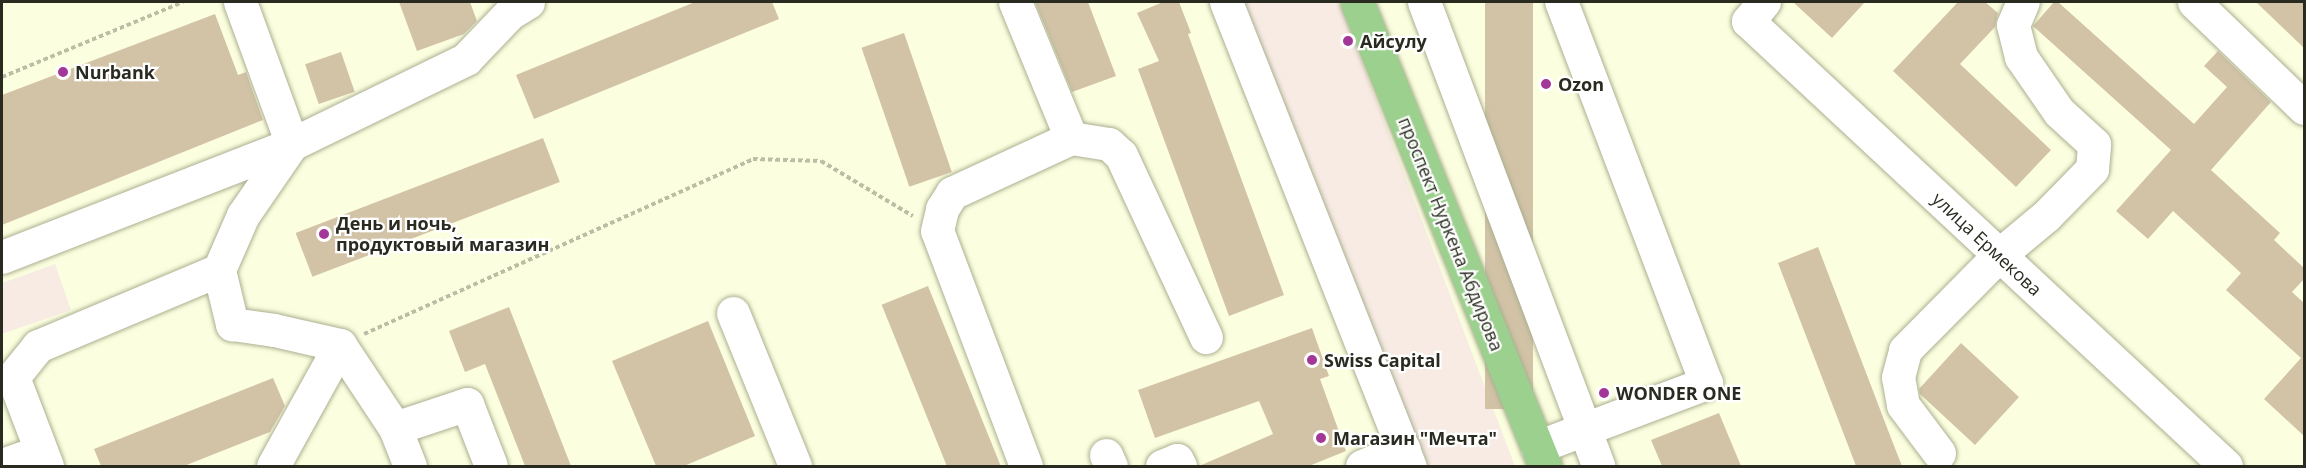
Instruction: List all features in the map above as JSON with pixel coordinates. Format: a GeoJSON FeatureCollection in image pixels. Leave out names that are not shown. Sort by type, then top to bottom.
{"type":"FeatureCollection","features":[{"type":"Feature","properties":{"kind":"main road","name":"проспект Нуркена Абдирова"},"geometry":{"type":"LineString","coordinates":[[1357,2],[1541,457]]}},
{"type":"Feature","properties":{"kind":"street"},"geometry":{"type":"LineString","coordinates":[[240,2],[292,144]]}},
{"type":"Feature","properties":{"kind":"street"},"geometry":{"type":"LineString","coordinates":[[2,258],[292,144],[466,59],[510,13],[528,2]]}},
{"type":"Feature","properties":{"kind":"street"},"geometry":{"type":"LineString","coordinates":[[1015,2],[1071,138]]}},
{"type":"Feature","properties":{"kind":"street"},"geometry":{"type":"LineString","coordinates":[[1226,2],[1407,458],[1362,466]]}},
{"type":"Feature","properties":{"kind":"street"},"geometry":{"type":"LineString","coordinates":[[1424,2],[1598,466]]}},
{"type":"Feature","properties":{"kind":"street"},"geometry":{"type":"LineString","coordinates":[[1541,457],[1584,429],[1706,383],[1561,2]]}},
{"type":"Feature","properties":{"kind":"street"},"geometry":{"type":"LineString","coordinates":[[1939,453],[1903,405],[1898,377],[1905,350],[1999,255],[2046,216],[2092,169],[2094,144],[2059,112],[2021,57],[2013,25],[2023,2]]}},
{"type":"Feature","properties":{"kind":"street"},"geometry":{"type":"LineString","coordinates":[[2194,2],[2304,108]]}},
{"type":"Feature","properties":{"kind":"street","name":"улица Ермекова"},"geometry":{"type":"LineString","coordinates":[[1756,11],[1999,255],[2226,466]]}},
{"type":"Feature","properties":{"kind":"street"},"geometry":{"type":"LineString","coordinates":[[1026,466],[937,231],[942,209],[952,194],[1071,138],[1109,144],[1121,155],[1206,337]]}},
{"type":"Feature","properties":{"kind":"street"},"geometry":{"type":"LineString","coordinates":[[292,144],[243,215],[219,270],[232,324],[274,330],[340,345],[395,428],[410,466]]}},
{"type":"Feature","properties":{"kind":"street"},"geometry":{"type":"LineString","coordinates":[[2,465],[44,459],[13,377],[15,359],[38,346],[219,270]]}},
{"type":"Feature","properties":{"kind":"street"},"geometry":{"type":"LineString","coordinates":[[734,313],[795,466]]}},
{"type":"Feature","properties":{"kind":"street"},"geometry":{"type":"LineString","coordinates":[[273,466],[340,345]]}},
{"type":"Feature","properties":{"kind":"street"},"geometry":{"type":"LineString","coordinates":[[395,428],[467,404],[492,466]]}},
{"type":"Feature","properties":{"kind":"street"},"geometry":{"type":"LineString","coordinates":[[1162,466],[1177,460],[1180,466]]}},
{"type":"Feature","properties":{"kind":"path"},"geometry":{"type":"LineString","coordinates":[[2,77],[183,2]]}},
{"type":"Feature","properties":{"kind":"path"},"geometry":{"type":"LineString","coordinates":[[340,345],[753,159],[821,161],[937,231]]}},
{"type":"Feature","properties":{"kind":"shaded area"},"geometry":{"type":"Polygon","coordinates":[[[1243,2],[1339,2],[1515,466],[1425,466],[1243,2]]]}},
{"type":"Feature","properties":{"kind":"shaded area"},"geometry":{"type":"Polygon","coordinates":[[[55,264],[71,310],[2,334],[2,283],[55,264]]]}},
{"type":"Feature","properties":{"kind":"building"},"geometry":{"type":"Polygon","coordinates":[[[399,2],[470,2],[477,21],[464,34],[417,51],[399,2]]]}},
{"type":"Feature","properties":{"kind":"building"},"geometry":{"type":"Polygon","coordinates":[[[695,2],[772,2],[779,19],[534,119],[516,75],[695,2]]]}},
{"type":"Feature","properties":{"kind":"building"},"geometry":{"type":"Polygon","coordinates":[[[1035,2],[1088,2],[1116,76],[1072,92],[1035,2]]]}},
{"type":"Feature","properties":{"kind":"building"},"geometry":{"type":"Polygon","coordinates":[[[1163,2],[1179,2],[1191,33],[1188,34],[1284,295],[1229,316],[1138,69],[1159,61],[1137,13],[1163,2]]]}},
{"type":"Feature","properties":{"kind":"building"},"geometry":{"type":"Polygon","coordinates":[[[1485,2],[1533,2],[1533,409],[1485,409],[1485,2]]]}},
{"type":"Feature","properties":{"kind":"building"},"geometry":{"type":"Polygon","coordinates":[[[1793,2],[1865,2],[1832,38],[1793,2]]]}},
{"type":"Feature","properties":{"kind":"building"},"geometry":{"type":"Polygon","coordinates":[[[1958,2],[1985,2],[1998,13],[1995,27],[1960,64],[2051,150],[2016,187],[1893,71],[1958,2]]]}},
{"type":"Feature","properties":{"kind":"building"},"geometry":{"type":"Polygon","coordinates":[[[2054,2],[2058,2],[2194,124],[2227,87],[2204,66],[2218,51],[2271,102],[2211,170],[2280,233],[2274,240],[2304,268],[2304,279],[2292,292],[2304,303],[2304,436],[2264,399],[2301,358],[2226,290],[2241,273],[2173,211],[2148,239],[2116,211],[2171,150],[2033,26],[2054,2]]]}},
{"type":"Feature","properties":{"kind":"building"},"geometry":{"type":"Polygon","coordinates":[[[2256,2],[2304,2],[2304,48],[2256,2]]]}},
{"type":"Feature","properties":{"kind":"building"},"geometry":{"type":"Polygon","coordinates":[[[215,14],[238,75],[246,72],[263,120],[2,225],[2,95],[215,14]]]}},
{"type":"Feature","properties":{"kind":"building"},"geometry":{"type":"Polygon","coordinates":[[[904,33],[952,172],[909,187],[861,48],[904,33]]]}},
{"type":"Feature","properties":{"kind":"building"},"geometry":{"type":"Polygon","coordinates":[[[341,52],[355,92],[319,104],[305,64],[341,52]]]}},
{"type":"Feature","properties":{"kind":"building"},"geometry":{"type":"Polygon","coordinates":[[[543,138],[560,182],[312,277],[296,233],[543,138]]]}},
{"type":"Feature","properties":{"kind":"building"},"geometry":{"type":"Polygon","coordinates":[[[1818,247],[1902,466],[1856,466],[1778,263],[1818,247]]]}},
{"type":"Feature","properties":{"kind":"building"},"geometry":{"type":"Polygon","coordinates":[[[928,286],[1001,466],[947,466],[882,305],[928,286]]]}},
{"type":"Feature","properties":{"kind":"building"},"geometry":{"type":"Polygon","coordinates":[[[509,307],[571,466],[525,466],[485,364],[465,372],[449,331],[509,307]]]}},
{"type":"Feature","properties":{"kind":"building"},"geometry":{"type":"Polygon","coordinates":[[[708,321],[755,436],[684,466],[656,466],[612,361],[708,321]]]}},
{"type":"Feature","properties":{"kind":"building"},"geometry":{"type":"Polygon","coordinates":[[[1312,328],[1329,376],[1320,379],[1346,451],[1309,466],[1199,466],[1273,434],[1259,401],[1155,438],[1138,390],[1312,328]]]}},
{"type":"Feature","properties":{"kind":"building"},"geometry":{"type":"Polygon","coordinates":[[[1961,343],[2019,397],[1975,445],[1920,394],[1919,389],[1961,343]]]}},
{"type":"Feature","properties":{"kind":"building"},"geometry":{"type":"Polygon","coordinates":[[[273,378],[285,406],[270,432],[184,466],[101,466],[94,449],[273,378]]]}},
{"type":"Feature","properties":{"kind":"building"},"geometry":{"type":"Polygon","coordinates":[[[1719,413],[1741,466],[1662,466],[1651,440],[1719,413]]]}},
{"type":"Feature","properties":{"kind":"place","name":"Айсулу"},"geometry":{"type":"Point","coordinates":[1348,41]}},
{"type":"Feature","properties":{"kind":"place","name":"Nurbank"},"geometry":{"type":"Point","coordinates":[63,72]}},
{"type":"Feature","properties":{"kind":"place","name":"Ozon"},"geometry":{"type":"Point","coordinates":[1546,84]}},
{"type":"Feature","properties":{"kind":"place","name":"День и ночь, продуктовый магазин"},"geometry":{"type":"Point","coordinates":[324,234]}},
{"type":"Feature","properties":{"kind":"place","name":"Swiss Capital"},"geometry":{"type":"Point","coordinates":[1312,360]}},
{"type":"Feature","properties":{"kind":"place","name":"WONDER ONE"},"geometry":{"type":"Point","coordinates":[1604,393]}},
{"type":"Feature","properties":{"kind":"place","name":"Магазин \"Мечта\""},"geometry":{"type":"Point","coordinates":[1321,438]}}]}
